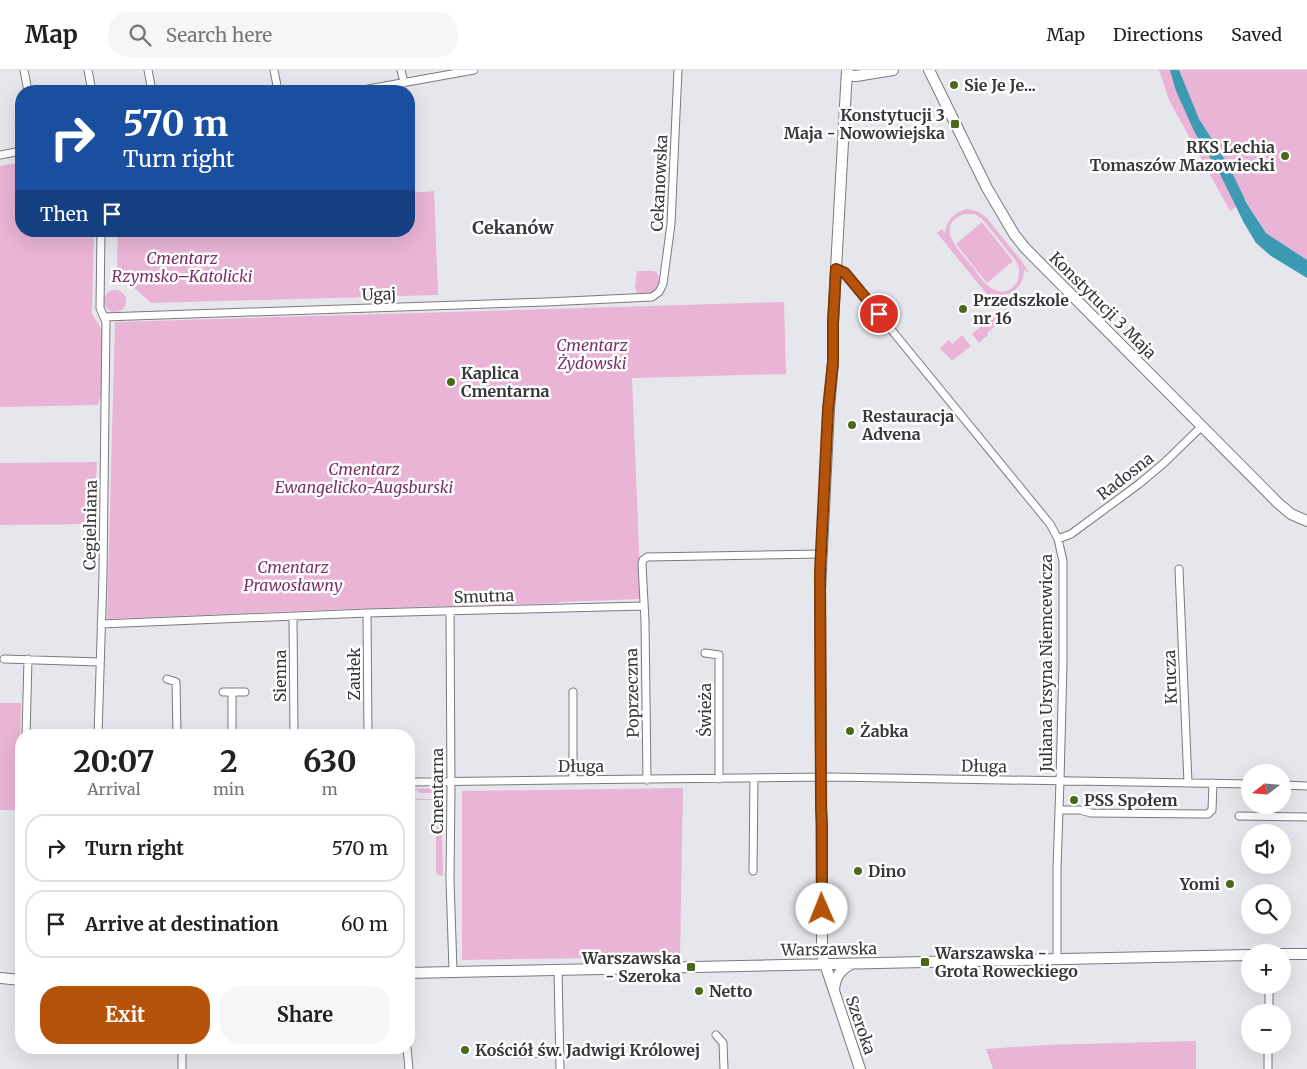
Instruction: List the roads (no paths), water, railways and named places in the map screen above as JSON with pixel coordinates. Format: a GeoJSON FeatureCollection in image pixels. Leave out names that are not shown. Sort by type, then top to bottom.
{"type":"FeatureCollection","features":[{"type":"Feature","properties":{"kind":"street"},"geometry":{"type":"LineString","coordinates":[[24,70],[27,85]]}},
{"type":"Feature","properties":{"kind":"street"},"geometry":{"type":"LineString","coordinates":[[88,70],[91,85]]}},
{"type":"Feature","properties":{"kind":"street"},"geometry":{"type":"LineString","coordinates":[[148,70],[151,85]]}},
{"type":"Feature","properties":{"kind":"street"},"geometry":{"type":"LineString","coordinates":[[274,70],[277,85]]}},
{"type":"Feature","properties":{"kind":"street"},"geometry":{"type":"LineString","coordinates":[[401,70],[404,83]]}},
{"type":"Feature","properties":{"kind":"street"},"geometry":{"type":"LineString","coordinates":[[392,85],[474,70]]}},
{"type":"Feature","properties":{"kind":"street","name":"Cekanowska"},"geometry":{"type":"LineString","coordinates":[[656,295],[663,284],[671,224],[678,70]]}},
{"type":"Feature","properties":{"kind":"street"},"geometry":{"type":"LineString","coordinates":[[847,73],[856,76],[893,70]]}},
{"type":"Feature","properties":{"kind":"street","name":"Konstytucji 3 Maja"},"geometry":{"type":"LineString","coordinates":[[929,70],[987,188],[1019,241],[1278,503],[1291,514],[1307,521]]}},
{"type":"Feature","properties":{"kind":"street","name":"Szeroka"},"geometry":{"type":"LineString","coordinates":[[847,73],[833,323],[833,362],[828,409],[821,554],[822,954],[860,1069]]}},
{"type":"Feature","properties":{"kind":"street"},"geometry":{"type":"LineString","coordinates":[[0,155],[15,152]]}},
{"type":"Feature","properties":{"kind":"street","name":"Cegielniana"},"geometry":{"type":"LineString","coordinates":[[98,729],[106,322],[100,308],[101,237]]}},
{"type":"Feature","properties":{"kind":"street","name":"Juliana Ursyna Niemcewicza"},"geometry":{"type":"LineString","coordinates":[[836,269],[845,273],[1050,524],[1058,539],[1063,561],[1063,664],[1057,869],[1057,959]]}},
{"type":"Feature","properties":{"kind":"street","name":"Ugaj"},"geometry":{"type":"LineString","coordinates":[[104,317],[546,302],[646,298],[656,295]]}},
{"type":"Feature","properties":{"kind":"street","name":"Radosna"},"geometry":{"type":"LineString","coordinates":[[1058,539],[1071,534],[1139,484],[1202,426]]}},
{"type":"Feature","properties":{"kind":"street"},"geometry":{"type":"LineString","coordinates":[[643,606],[642,564],[643,560],[647,557],[821,554]]}},
{"type":"Feature","properties":{"kind":"street","name":"Krucza"},"geometry":{"type":"LineString","coordinates":[[1179,570],[1188,783]]}},
{"type":"Feature","properties":{"kind":"street","name":"Smutna"},"geometry":{"type":"LineString","coordinates":[[101,624],[367,613],[643,606]]}},
{"type":"Feature","properties":{"kind":"street","name":"Poprzeczna"},"geometry":{"type":"LineString","coordinates":[[643,606],[647,780]]}},
{"type":"Feature","properties":{"kind":"street","name":"Cmentarna"},"geometry":{"type":"LineString","coordinates":[[450,611],[450,879],[453,971]]}},
{"type":"Feature","properties":{"kind":"street","name":"Zaułek"},"geometry":{"type":"LineString","coordinates":[[367,613],[368,729]]}},
{"type":"Feature","properties":{"kind":"street","name":"Sienna"},"geometry":{"type":"LineString","coordinates":[[293,616],[294,729]]}},
{"type":"Feature","properties":{"kind":"street","name":"Świeża"},"geometry":{"type":"LineString","coordinates":[[705,654],[718,656],[719,779]]}},
{"type":"Feature","properties":{"kind":"street"},"geometry":{"type":"LineString","coordinates":[[4,659],[100,662]]}},
{"type":"Feature","properties":{"kind":"street"},"geometry":{"type":"LineString","coordinates":[[26,729],[28,659]]}},
{"type":"Feature","properties":{"kind":"street"},"geometry":{"type":"LineString","coordinates":[[167,679],[176,682],[177,729]]}},
{"type":"Feature","properties":{"kind":"street"},"geometry":{"type":"LineString","coordinates":[[223,692],[245,692]]}},
{"type":"Feature","properties":{"kind":"street"},"geometry":{"type":"LineString","coordinates":[[232,692],[232,729]]}},
{"type":"Feature","properties":{"kind":"street"},"geometry":{"type":"LineString","coordinates":[[573,692],[573,780]]}},
{"type":"Feature","properties":{"kind":"street"},"geometry":{"type":"LineString","coordinates":[[753,871],[754,778]]}},
{"type":"Feature","properties":{"kind":"street","name":"Długa"},"geometry":{"type":"LineString","coordinates":[[415,782],[821,778],[1241,784]]}},
{"type":"Feature","properties":{"kind":"street"},"geometry":{"type":"LineString","coordinates":[[1059,810],[1080,810],[1091,813],[1208,814],[1212,810],[1213,783]]}},
{"type":"Feature","properties":{"kind":"street"},"geometry":{"type":"LineString","coordinates":[[1291,785],[1307,786]]}},
{"type":"Feature","properties":{"kind":"street"},"geometry":{"type":"LineString","coordinates":[[1239,816],[1307,817]]}},
{"type":"Feature","properties":{"kind":"street"},"geometry":{"type":"LineString","coordinates":[[1291,954],[1307,954]]}},
{"type":"Feature","properties":{"kind":"street","name":"Warszawska"},"geometry":{"type":"LineString","coordinates":[[415,972],[1241,955]]}},
{"type":"Feature","properties":{"kind":"street","name":"Szeroka"},"geometry":{"type":"LineString","coordinates":[[834,991],[839,974],[852,963]]}},
{"type":"Feature","properties":{"kind":"street"},"geometry":{"type":"LineString","coordinates":[[558,969],[560,1069]]}},
{"type":"Feature","properties":{"kind":"street"},"geometry":{"type":"LineString","coordinates":[[0,978],[15,980]]}},
{"type":"Feature","properties":{"kind":"street"},"geometry":{"type":"LineString","coordinates":[[0,983],[15,981]]}},
{"type":"Feature","properties":{"kind":"street"},"geometry":{"type":"LineString","coordinates":[[716,1035],[723,1043],[724,1069]]}},
{"type":"Feature","properties":{"kind":"street"},"geometry":{"type":"LineString","coordinates":[[515,1054],[560,1053]]}},
{"type":"Feature","properties":{"kind":"street"},"geometry":{"type":"LineString","coordinates":[[182,1054],[182,1069]]}},
{"type":"Feature","properties":{"kind":"street"},"geometry":{"type":"LineString","coordinates":[[408,1054],[409,1069]]}},
{"type":"Feature","properties":{"kind":"street"},"geometry":{"type":"LineString","coordinates":[[1268,1054],[1268,1069]]}},
{"type":"Feature","properties":{"kind":"water"},"geometry":{"type":"Polygon","coordinates":[[[1170,70],[1179,70],[1199,119],[1229,166],[1247,204],[1266,233],[1307,260],[1307,278],[1271,256],[1256,243],[1220,174],[1195,133],[1176,91],[1170,70]]]}},
{"type":"Feature","properties":{"kind":"place","name":"Sie Je Je..."},"geometry":{"type":"Point","coordinates":[954,85]}},
{"type":"Feature","properties":{"kind":"place","name":"Konstytucji 3 Maja - Nowowiejska"},"geometry":{"type":"Point","coordinates":[955,124]}},
{"type":"Feature","properties":{"kind":"place","name":"RKS Lechia Tomaszów Mazowiecki"},"geometry":{"type":"Point","coordinates":[1285,156]}},
{"type":"Feature","properties":{"kind":"place","name":"Przedszkole nr 16"},"geometry":{"type":"Point","coordinates":[963,309]}},
{"type":"Feature","properties":{"kind":"place","name":"Kaplica Cmentarna"},"geometry":{"type":"Point","coordinates":[451,382]}},
{"type":"Feature","properties":{"kind":"place","name":"Restauracja Advena"},"geometry":{"type":"Point","coordinates":[852,425]}},
{"type":"Feature","properties":{"kind":"place","name":"Żabka"},"geometry":{"type":"Point","coordinates":[850,731]}},
{"type":"Feature","properties":{"kind":"place","name":"PSS Społem"},"geometry":{"type":"Point","coordinates":[1074,800]}},
{"type":"Feature","properties":{"kind":"place","name":"Dino"},"geometry":{"type":"Point","coordinates":[858,871]}},
{"type":"Feature","properties":{"kind":"place","name":"Yomi"},"geometry":{"type":"Point","coordinates":[1230,884]}},
{"type":"Feature","properties":{"kind":"place","name":"Warszawska - Grota Roweckiego"},"geometry":{"type":"Point","coordinates":[925,962]}},
{"type":"Feature","properties":{"kind":"place","name":"Warszawska - Szeroka"},"geometry":{"type":"Point","coordinates":[691,967]}},
{"type":"Feature","properties":{"kind":"place","name":"Netto"},"geometry":{"type":"Point","coordinates":[699,991]}},
{"type":"Feature","properties":{"kind":"place","name":"Kościół św. Jadwigi Królowej"},"geometry":{"type":"Point","coordinates":[465,1050]}},
{"type":"Feature","properties":{"kind":"district","name":"Cekanów"},"geometry":{"type":"Point","coordinates":[513,228]}},
{"type":"Feature","properties":{"kind":"park label","name":"Cmentarz Rzymsko–Katolicki"},"geometry":{"type":"Point","coordinates":[182,267]}},
{"type":"Feature","properties":{"kind":"park label","name":"Cmentarz Żydowski"},"geometry":{"type":"Point","coordinates":[592,354]}},
{"type":"Feature","properties":{"kind":"park label","name":"Cmentarz Ewangelicko-Augsburski"},"geometry":{"type":"Point","coordinates":[364,478]}},
{"type":"Feature","properties":{"kind":"park label","name":"Cmentarz Prawosławny"},"geometry":{"type":"Point","coordinates":[293,576]}}]}
